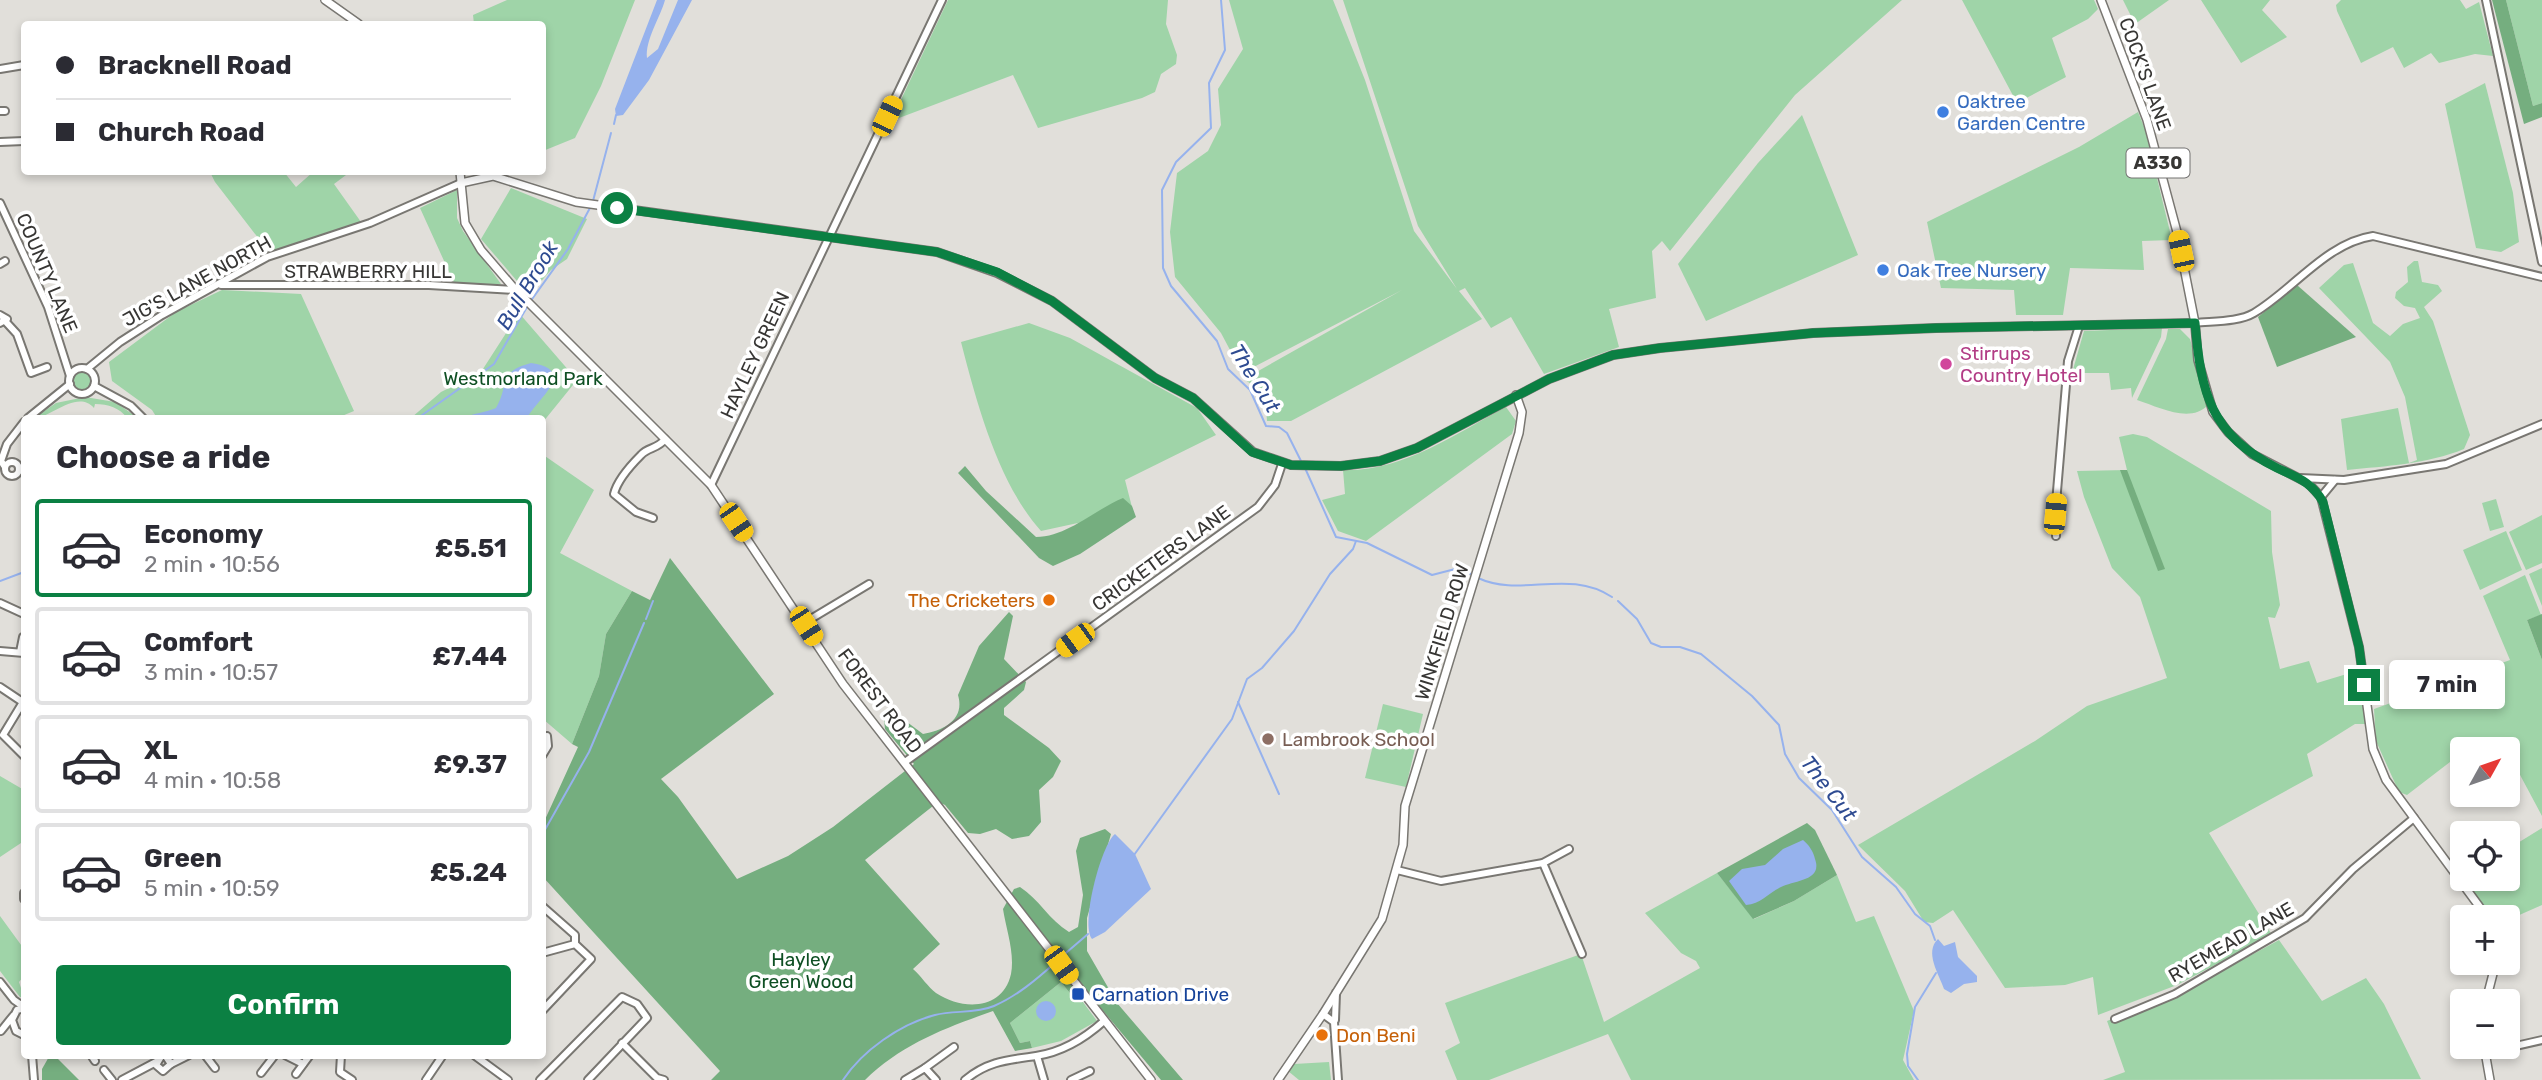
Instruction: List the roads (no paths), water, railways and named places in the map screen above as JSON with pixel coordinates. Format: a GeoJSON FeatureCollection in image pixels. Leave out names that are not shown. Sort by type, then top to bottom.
{"type":"FeatureCollection","features":[{"type":"Feature","properties":{"kind":"main road"},"geometry":{"type":"LineString","coordinates":[[326,0],[355,21]]}},
{"type":"Feature","properties":{"kind":"main road","name":"COCK'S LANE"},"geometry":{"type":"LineString","coordinates":[[2101,0],[2147,120],[2177,232],[2195,323]]}},
{"type":"Feature","properties":{"kind":"main road","name":"FOREST ROAD"},"geometry":{"type":"LineString","coordinates":[[460,175],[461,203],[468,230],[529,304],[711,485],[844,684],[1151,1080]]}},
{"type":"Feature","properties":{"kind":"main road"},"geometry":{"type":"LineString","coordinates":[[461,183],[482,175]]}},
{"type":"Feature","properties":{"kind":"main road"},"geometry":{"type":"LineString","coordinates":[[489,175],[592,204],[937,252],[997,272],[1052,301],[1155,378],[1193,398],[1252,452],[1282,464],[1341,466],[1380,461],[1417,448],[1516,395],[1613,355],[1813,333],[2195,323]]}},
{"type":"Feature","properties":{"kind":"main road","name":"A330"},"geometry":{"type":"LineString","coordinates":[[2195,323],[2198,360],[2213,412],[2228,432],[2252,454],[2300,478],[2321,497]]}},
{"type":"Feature","properties":{"kind":"main road","name":"WINKFIELD ROW"},"geometry":{"type":"LineString","coordinates":[[1278,1080],[1382,919],[1403,845],[1405,806],[1519,433],[1522,412],[1516,395]]}},
{"type":"Feature","properties":{"kind":"main road"},"geometry":{"type":"LineString","coordinates":[[2321,497],[2359,647],[2373,750],[2386,779],[2478,905]]}},
{"type":"Feature","properties":{"kind":"main road"},"geometry":{"type":"LineString","coordinates":[[2486,1059],[2490,1080]]}},
{"type":"Feature","properties":{"kind":"street","name":"HAYLEY GREEN"},"geometry":{"type":"LineString","coordinates":[[711,485],[942,0]]}},
{"type":"Feature","properties":{"kind":"street"},"geometry":{"type":"LineString","coordinates":[[2486,0],[2542,262]]}},
{"type":"Feature","properties":{"kind":"street"},"geometry":{"type":"LineString","coordinates":[[0,69],[21,66]]}},
{"type":"Feature","properties":{"kind":"street"},"geometry":{"type":"LineString","coordinates":[[0,142],[21,141]]}},
{"type":"Feature","properties":{"kind":"street","name":"JIG'S LANE NORTH"},"geometry":{"type":"LineString","coordinates":[[83,369],[162,315],[267,257],[370,223],[461,183]]}},
{"type":"Feature","properties":{"kind":"street","name":"COUNTY LANE"},"geometry":{"type":"LineString","coordinates":[[0,203],[48,307],[70,380]]}},
{"type":"Feature","properties":{"kind":"street"},"geometry":{"type":"LineString","coordinates":[[2195,323],[2255,313],[2331,254],[2362,237],[2373,236],[2542,276]]}},
{"type":"Feature","properties":{"kind":"street","name":"STRAWBERRY HILL"},"geometry":{"type":"LineString","coordinates":[[219,285],[429,285],[516,290]]}},
{"type":"Feature","properties":{"kind":"street"},"geometry":{"type":"LineString","coordinates":[[0,314],[6,316],[3,323],[17,334],[32,373],[47,367]]}},
{"type":"Feature","properties":{"kind":"street"},"geometry":{"type":"LineString","coordinates":[[2056,536],[2055,514],[2068,361],[2078,326]]}},
{"type":"Feature","properties":{"kind":"street","name":"JIG'S LANE NORTH"},"geometry":{"type":"LineString","coordinates":[[94,378],[109,353]]}},
{"type":"Feature","properties":{"kind":"street","name":"COUNTY LANE"},"geometry":{"type":"LineString","coordinates":[[64,355],[83,369]]}},
{"type":"Feature","properties":{"kind":"street"},"geometry":{"type":"LineString","coordinates":[[32,415],[83,369],[94,378],[94,386],[88,393]]}},
{"type":"Feature","properties":{"kind":"street"},"geometry":{"type":"LineString","coordinates":[[70,380],[78,393]]}},
{"type":"Feature","properties":{"kind":"street"},"geometry":{"type":"LineString","coordinates":[[94,386],[131,406],[140,415]]}},
{"type":"Feature","properties":{"kind":"street"},"geometry":{"type":"LineString","coordinates":[[50,401],[78,393],[117,399]]}},
{"type":"Feature","properties":{"kind":"street"},"geometry":{"type":"LineString","coordinates":[[2300,478],[2335,480],[2446,464],[2542,424]]}},
{"type":"Feature","properties":{"kind":"street"},"geometry":{"type":"LineString","coordinates":[[8,465],[1,461],[7,444],[21,426]]}},
{"type":"Feature","properties":{"kind":"street"},"geometry":{"type":"LineString","coordinates":[[653,519],[636,512],[614,494],[623,477],[641,455],[657,448],[665,439]]}},
{"type":"Feature","properties":{"kind":"street","name":"CRICKETERS LANE"},"geometry":{"type":"LineString","coordinates":[[905,762],[1248,514],[1267,498],[1282,464]]}},
{"type":"Feature","properties":{"kind":"street"},"geometry":{"type":"LineString","coordinates":[[2321,497],[2335,480]]}},
{"type":"Feature","properties":{"kind":"street"},"geometry":{"type":"LineString","coordinates":[[804,624],[869,584]]}},
{"type":"Feature","properties":{"kind":"street"},"geometry":{"type":"LineString","coordinates":[[0,603],[21,613]]}},
{"type":"Feature","properties":{"kind":"street"},"geometry":{"type":"LineString","coordinates":[[0,651],[21,652]]}},
{"type":"Feature","properties":{"kind":"street"},"geometry":{"type":"LineString","coordinates":[[0,687],[21,701]]}},
{"type":"Feature","properties":{"kind":"street"},"geometry":{"type":"LineString","coordinates":[[21,708],[3,736],[21,753]]}},
{"type":"Feature","properties":{"kind":"street"},"geometry":{"type":"LineString","coordinates":[[546,749],[547,736]]}},
{"type":"Feature","properties":{"kind":"street","name":"RYEMEAD LANE"},"geometry":{"type":"LineString","coordinates":[[2115,1019],[2175,994],[2305,918],[2353,869],[2414,818]]}},
{"type":"Feature","properties":{"kind":"street"},"geometry":{"type":"LineString","coordinates":[[1397,870],[1441,881],[1543,863],[1569,849]]}},
{"type":"Feature","properties":{"kind":"street"},"geometry":{"type":"LineString","coordinates":[[1543,863],[1582,954]]}},
{"type":"Feature","properties":{"kind":"street"},"geometry":{"type":"LineString","coordinates":[[546,910],[575,935],[575,944],[591,959],[546,1007]]}},
{"type":"Feature","properties":{"kind":"street"},"geometry":{"type":"LineString","coordinates":[[546,952],[575,944]]}},
{"type":"Feature","properties":{"kind":"street"},"geometry":{"type":"LineString","coordinates":[[0,982],[21,1004]]}},
{"type":"Feature","properties":{"kind":"street"},"geometry":{"type":"LineString","coordinates":[[1336,991],[1338,1080]]}},
{"type":"Feature","properties":{"kind":"street"},"geometry":{"type":"LineString","coordinates":[[9,994],[21,1032]]}},
{"type":"Feature","properties":{"kind":"street"},"geometry":{"type":"LineString","coordinates":[[540,1080],[622,997],[637,1004],[646,1018],[589,1080]]}},
{"type":"Feature","properties":{"kind":"street"},"geometry":{"type":"LineString","coordinates":[[0,1031],[21,1009]]}},
{"type":"Feature","properties":{"kind":"street"},"geometry":{"type":"LineString","coordinates":[[1323,1014],[1335,1022]]}},
{"type":"Feature","properties":{"kind":"street"},"geometry":{"type":"LineString","coordinates":[[965,1080],[988,1064],[1003,1059],[1037,1056],[1083,1039],[1104,1021]]}},
{"type":"Feature","properties":{"kind":"street"},"geometry":{"type":"LineString","coordinates":[[0,1031],[21,1035]]}},
{"type":"Feature","properties":{"kind":"street"},"geometry":{"type":"LineString","coordinates":[[2520,1044],[2542,1040]]}},
{"type":"Feature","properties":{"kind":"street"},"geometry":{"type":"LineString","coordinates":[[622,1043],[657,1078],[664,1080]]}},
{"type":"Feature","properties":{"kind":"street"},"geometry":{"type":"LineString","coordinates":[[905,1080],[954,1047]]}},
{"type":"Feature","properties":{"kind":"street"},"geometry":{"type":"LineString","coordinates":[[1037,1056],[1044,1080]]}},
{"type":"Feature","properties":{"kind":"street"},"geometry":{"type":"LineString","coordinates":[[32,1059],[34,1080]]}},
{"type":"Feature","properties":{"kind":"street"},"geometry":{"type":"LineString","coordinates":[[208,1059],[215,1068]]}},
{"type":"Feature","properties":{"kind":"street"},"geometry":{"type":"LineString","coordinates":[[261,1073],[272,1059]]}},
{"type":"Feature","properties":{"kind":"street"},"geometry":{"type":"LineString","coordinates":[[293,1059],[303,1064]]}},
{"type":"Feature","properties":{"kind":"street"},"geometry":{"type":"LineString","coordinates":[[296,1074],[307,1059]]}},
{"type":"Feature","properties":{"kind":"street"},"geometry":{"type":"LineString","coordinates":[[341,1059],[340,1072],[352,1080]]}},
{"type":"Feature","properties":{"kind":"street"},"geometry":{"type":"LineString","coordinates":[[426,1080],[440,1059]]}},
{"type":"Feature","properties":{"kind":"street"},"geometry":{"type":"LineString","coordinates":[[479,1059],[508,1080]]}},
{"type":"Feature","properties":{"kind":"street"},"geometry":{"type":"LineString","coordinates":[[122,1080],[164,1064]]}},
{"type":"Feature","properties":{"kind":"street"},"geometry":{"type":"LineString","coordinates":[[925,1068],[936,1080]]}},
{"type":"Feature","properties":{"kind":"street"},"geometry":{"type":"LineString","coordinates":[[104,1070],[112,1080]]}},
{"type":"Feature","properties":{"kind":"street"},"geometry":{"type":"LineString","coordinates":[[1071,1080],[1090,1072]]}},
{"type":"Feature","properties":{"kind":"water"},"geometry":{"type":"Polygon","coordinates":[[[657,0],[665,0],[650,36],[647,58],[658,49],[678,0],[692,0],[649,80],[623,115],[616,116],[615,109],[657,0]]]}},
{"type":"Feature","properties":{"kind":"water"},"geometry":{"type":"Polygon","coordinates":[[[531,363],[552,372],[551,386],[529,415],[473,415],[496,408],[506,380],[513,370],[531,363]]]}},
{"type":"Feature","properties":{"kind":"water"},"geometry":{"type":"Polygon","coordinates":[[[1115,834],[1135,854],[1151,889],[1105,932],[1092,939],[1089,931],[1090,903],[1098,868],[1115,834]]]}},
{"type":"Feature","properties":{"kind":"water"},"geometry":{"type":"Polygon","coordinates":[[[1803,840],[1814,856],[1815,872],[1806,879],[1781,887],[1746,905],[1729,881],[1742,869],[1765,865],[1783,849],[1803,840]]]}},
{"type":"Feature","properties":{"kind":"water"},"geometry":{"type":"Polygon","coordinates":[[[1938,939],[1944,946],[1955,942],[1958,957],[1977,976],[1977,982],[1964,984],[1951,993],[1944,989],[1932,957],[1934,944],[1938,939]]]}},
{"type":"Feature","properties":{"kind":"water"},"geometry":{"type":"Polygon","coordinates":[[[1046,1001],[1053,1004],[1056,1011],[1053,1018],[1046,1021],[1039,1018],[1036,1011],[1039,1004],[1046,1001]]]}},
{"type":"Feature","properties":{"kind":"waterway","name":"The Cut"},"geometry":{"type":"LineString","coordinates":[[1221,0],[1225,50],[1209,83],[1211,128],[1176,162],[1162,190],[1163,268],[1171,286],[1217,341],[1228,369],[1250,390],[1266,426],[1279,427],[1287,433],[1302,463]]}},
{"type":"Feature","properties":{"kind":"waterway","name":"Bull Brook"},"geometry":{"type":"LineString","coordinates":[[614,124],[616,115]]}},
{"type":"Feature","properties":{"kind":"waterway","name":"Bull Brook"},"geometry":{"type":"LineString","coordinates":[[593,201],[611,133]]}},
{"type":"Feature","properties":{"kind":"waterway","name":"Bull Brook"},"geometry":{"type":"LineString","coordinates":[[530,302],[568,249],[591,206]]}},
{"type":"Feature","properties":{"kind":"waterway","name":"Bull Brook"},"geometry":{"type":"LineString","coordinates":[[422,415],[494,364],[527,307]]}},
{"type":"Feature","properties":{"kind":"waterway","name":"The Cut"},"geometry":{"type":"LineString","coordinates":[[1305,468],[1336,537],[1367,543],[1432,575],[1459,568],[1473,575]]}},
{"type":"Feature","properties":{"kind":"waterway"},"geometry":{"type":"LineString","coordinates":[[1134,855],[1232,719],[1247,679],[1262,668],[1294,631],[1330,574],[1353,549],[1356,541]]}},
{"type":"Feature","properties":{"kind":"waterway","name":"Bull Brook"},"geometry":{"type":"LineString","coordinates":[[0,581],[21,573]]}},
{"type":"Feature","properties":{"kind":"waterway","name":"The Cut"},"geometry":{"type":"LineString","coordinates":[[1478,578],[1511,585],[1579,585],[1612,597]]}},
{"type":"Feature","properties":{"kind":"waterway"},"geometry":{"type":"LineString","coordinates":[[646,619],[653,601]]}},
{"type":"Feature","properties":{"kind":"waterway","name":"The Cut"},"geometry":{"type":"LineString","coordinates":[[1618,601],[1637,619],[1651,643],[1661,647],[1680,647],[1701,654],[1752,696],[1779,725],[1785,754],[1799,778],[1832,810],[1862,857],[1896,887],[1915,914],[1930,926],[1935,940]]}},
{"type":"Feature","properties":{"kind":"waterway"},"geometry":{"type":"LineString","coordinates":[[546,828],[589,752],[644,623]]}},
{"type":"Feature","properties":{"kind":"waterway"},"geometry":{"type":"LineString","coordinates":[[1238,702],[1279,794]]}},
{"type":"Feature","properties":{"kind":"waterway"},"geometry":{"type":"LineString","coordinates":[[1060,958],[1088,934]]}},
{"type":"Feature","properties":{"kind":"waterway"},"geometry":{"type":"LineString","coordinates":[[843,1080],[871,1049],[896,1032],[935,1015],[994,1006],[1019,992],[1056,962]]}},
{"type":"Feature","properties":{"kind":"waterway","name":"The Cut"},"geometry":{"type":"LineString","coordinates":[[1918,1080],[1908,1066],[1907,1054],[1915,1007],[1936,973]]}},
{"type":"Feature","properties":{"kind":"place","name":"Oaktree Garden Centre"},"geometry":{"type":"Point","coordinates":[1943,112]}},
{"type":"Feature","properties":{"kind":"place","name":"Oak Tree Nursery"},"geometry":{"type":"Point","coordinates":[1883,270]}},
{"type":"Feature","properties":{"kind":"place","name":"Stirrups Country Hotel"},"geometry":{"type":"Point","coordinates":[1946,364]}},
{"type":"Feature","properties":{"kind":"place","name":"The Cricketers"},"geometry":{"type":"Point","coordinates":[1049,600]}},
{"type":"Feature","properties":{"kind":"place","name":"Lambrook School"},"geometry":{"type":"Point","coordinates":[1268,739]}},
{"type":"Feature","properties":{"kind":"place","name":"Carnation Drive"},"geometry":{"type":"Point","coordinates":[1078,994]}},
{"type":"Feature","properties":{"kind":"place","name":"Don Beni"},"geometry":{"type":"Point","coordinates":[1322,1035]}},
{"type":"Feature","properties":{"kind":"park label","name":"Westmorland Park"},"geometry":{"type":"Point","coordinates":[523,378]}},
{"type":"Feature","properties":{"kind":"park label","name":"Hayley Green Wood"},"geometry":{"type":"Point","coordinates":[801,970]}}]}
